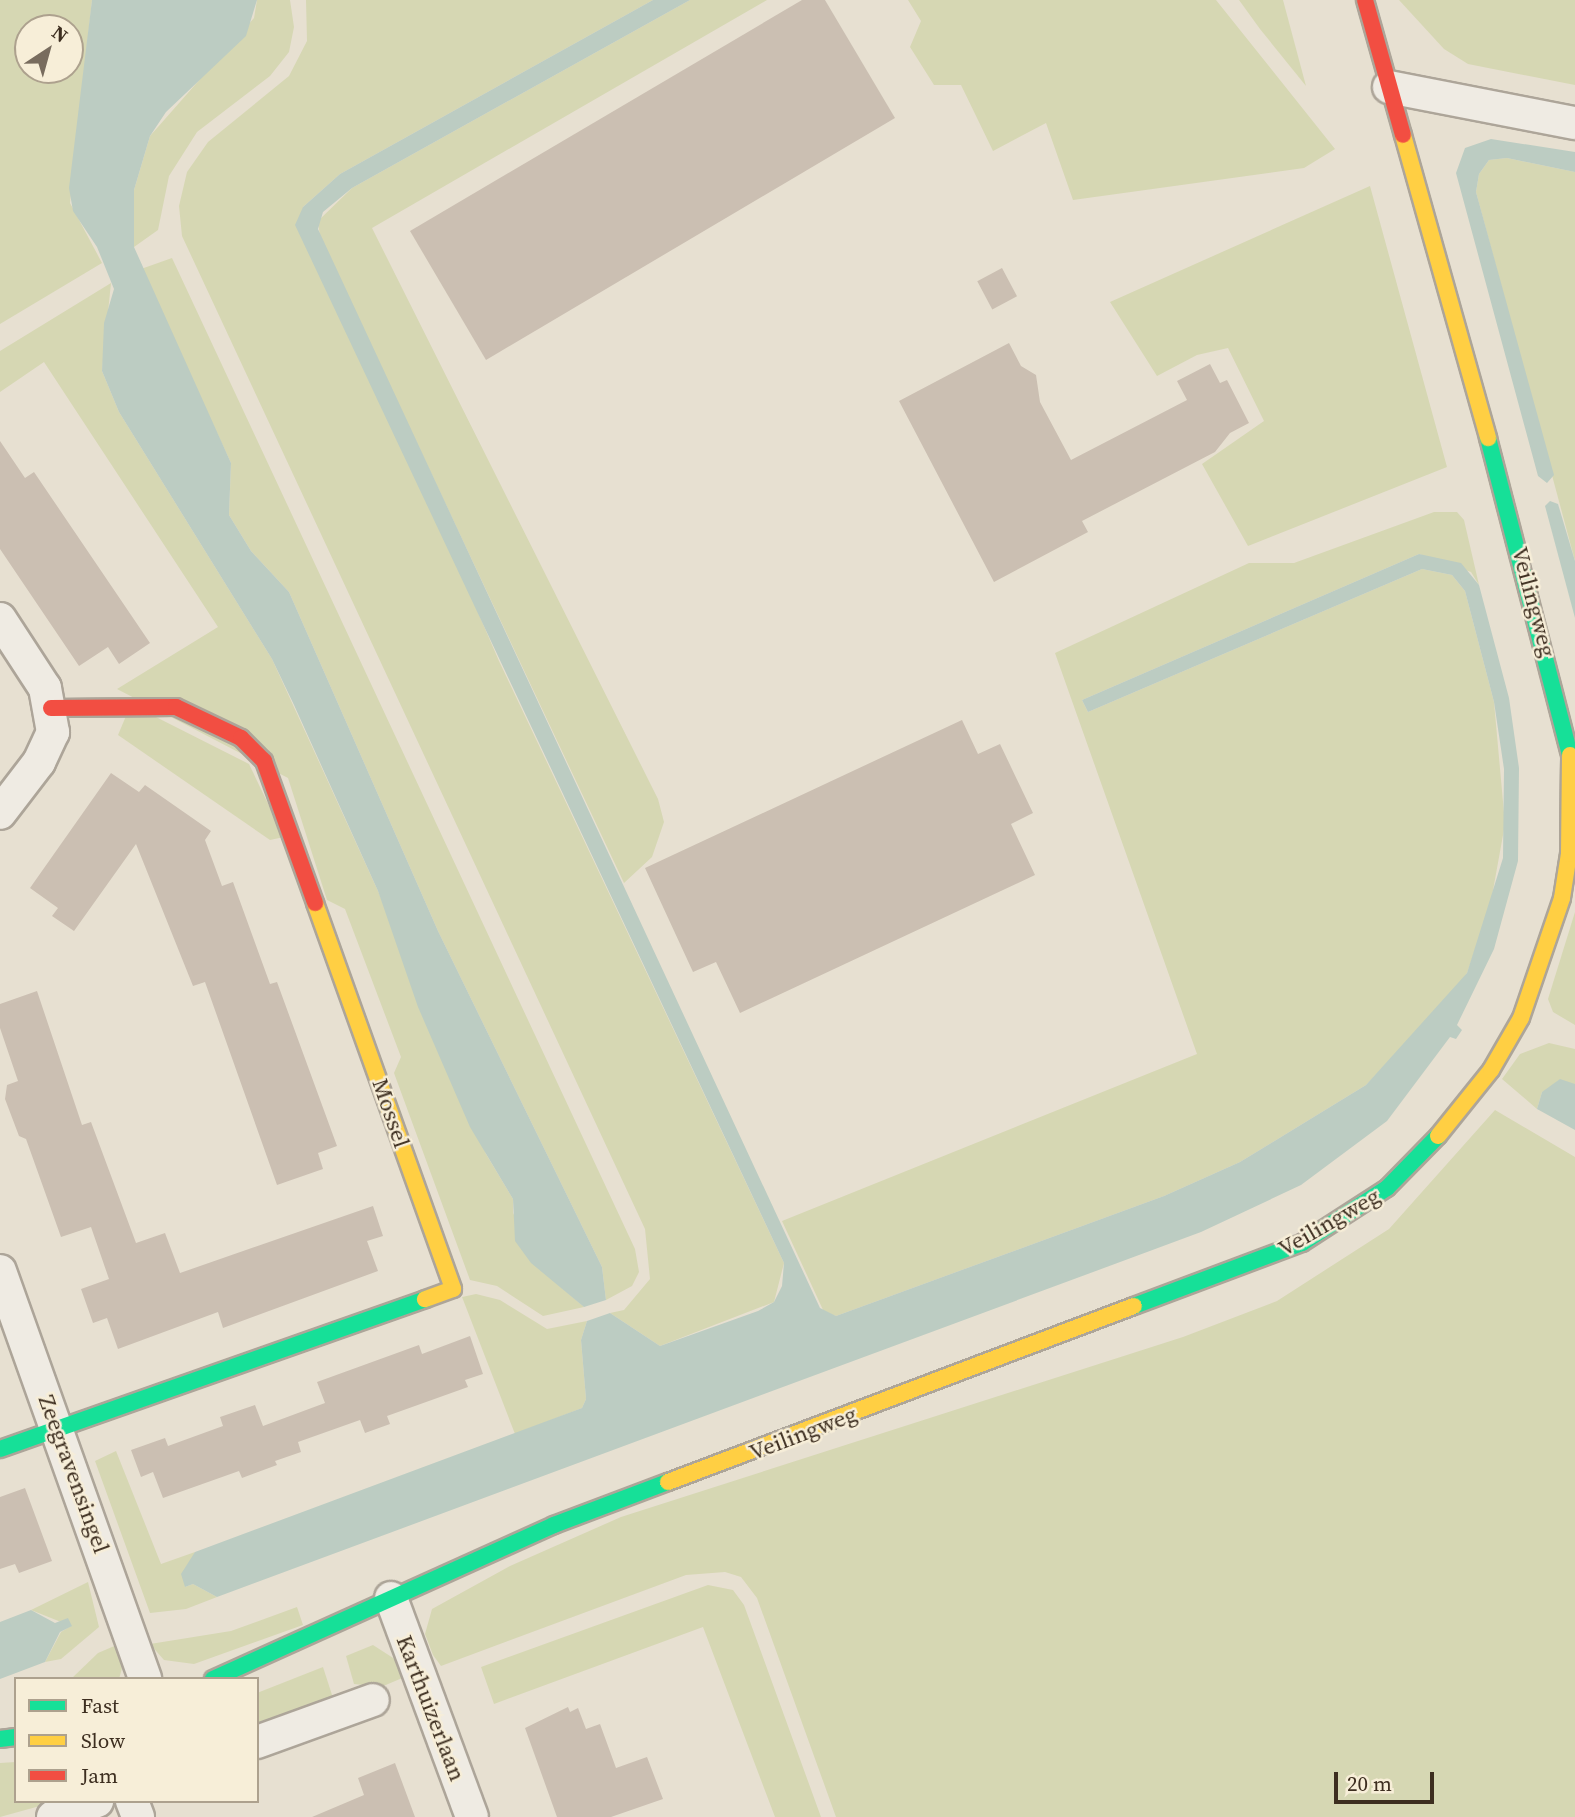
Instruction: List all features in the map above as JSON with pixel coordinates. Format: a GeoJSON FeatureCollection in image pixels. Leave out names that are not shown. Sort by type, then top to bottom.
{"type":"FeatureCollection","features":[{"type":"Feature","properties":{"kind":"street","name":"Veilingweg"},"geometry":{"type":"LineString","coordinates":[[217,1677],[554,1525],[1302,1243],[1387,1188],[1446,1128],[1491,1070],[1521,1018],[1562,898],[1569,854],[1570,749],[1539,619],[1366,0]]}},
{"type":"Feature","properties":{"kind":"street"},"geometry":{"type":"LineString","coordinates":[[1389,87],[1575,123]]}},
{"type":"Feature","properties":{"kind":"street"},"geometry":{"type":"LineString","coordinates":[[0,619],[40,681],[51,708],[48,748],[0,813]]}},
{"type":"Feature","properties":{"kind":"street","name":"Mossel"},"geometry":{"type":"LineString","coordinates":[[51,708],[176,707],[241,738],[264,761],[453,1289],[59,1428]]}},
{"type":"Feature","properties":{"kind":"street","name":"Zeegravensingel"},"geometry":{"type":"LineString","coordinates":[[0,1271],[59,1428],[144,1677]]}},
{"type":"Feature","properties":{"kind":"street"},"geometry":{"type":"LineString","coordinates":[[0,1449],[59,1428]]}},
{"type":"Feature","properties":{"kind":"street","name":"Karthuizerlaan"},"geometry":{"type":"LineString","coordinates":[[391,1598],[472,1817]]}},
{"type":"Feature","properties":{"kind":"street"},"geometry":{"type":"LineString","coordinates":[[259,1741],[373,1700]]}},
{"type":"Feature","properties":{"kind":"street"},"geometry":{"type":"LineString","coordinates":[[53,1817],[92,1803]]}},
{"type":"Feature","properties":{"kind":"green space"},"geometry":{"type":"Polygon","coordinates":[[[0,0],[92,0],[84,74],[84,14],[14,14],[14,84],[83,84],[70,203],[102,263],[0,324],[0,0]]]}},
{"type":"Feature","properties":{"kind":"green space"},"geometry":{"type":"Polygon","coordinates":[[[257,0],[290,0],[294,27],[289,52],[270,76],[197,132],[169,176],[158,230],[134,247],[134,190],[150,136],[254,18],[257,0]]]}},
{"type":"Feature","properties":{"kind":"green space"},"geometry":{"type":"Polygon","coordinates":[[[306,0],[653,0],[340,174],[303,207],[499,661],[784,1263],[774,1302],[660,1346],[610,1313],[624,1310],[650,1279],[645,1229],[182,236],[179,206],[187,172],[208,142],[289,76],[307,41],[306,0]]]}},
{"type":"Feature","properties":{"kind":"green space"},"geometry":{"type":"Polygon","coordinates":[[[690,0],[767,0],[372,228],[658,799],[664,822],[652,857],[624,883],[320,237],[318,221],[352,188],[690,0]]]}},
{"type":"Feature","properties":{"kind":"green space"},"geometry":{"type":"Polygon","coordinates":[[[908,0],[1216,0],[1335,149],[1304,168],[1073,200],[1046,123],[993,151],[961,85],[934,85],[910,47],[921,21],[908,0]]]}},
{"type":"Feature","properties":{"kind":"green space"},"geometry":{"type":"Polygon","coordinates":[[[1239,0],[1283,0],[1306,86],[1260,29],[1239,0]]]}},
{"type":"Feature","properties":{"kind":"green space"},"geometry":{"type":"Polygon","coordinates":[[[1399,0],[1575,0],[1575,85],[1468,64],[1444,49],[1399,0]]]}},
{"type":"Feature","properties":{"kind":"green space"},"geometry":{"type":"Polygon","coordinates":[[[1507,158],[1575,172],[1575,561],[1476,192],[1479,174],[1489,160],[1507,158]]]}},
{"type":"Feature","properties":{"kind":"green space"},"geometry":{"type":"Polygon","coordinates":[[[1370,186],[1447,467],[1248,546],[1202,464],[1264,421],[1228,348],[1197,355],[1157,376],[1110,302],[1370,186]]]}},
{"type":"Feature","properties":{"kind":"green space"},"geometry":{"type":"Polygon","coordinates":[[[172,258],[635,1249],[639,1272],[632,1286],[606,1300],[602,1267],[438,931],[289,592],[251,551],[229,515],[231,463],[141,269],[172,258]]]}},
{"type":"Feature","properties":{"kind":"green space"},"geometry":{"type":"Polygon","coordinates":[[[111,283],[102,371],[119,412],[272,659],[378,891],[486,1154],[513,1199],[513,1213],[547,1275],[584,1307],[543,1316],[497,1286],[470,1280],[394,1073],[401,1057],[345,909],[327,900],[288,778],[117,689],[218,627],[44,362],[0,392],[0,351],[111,283]]]}},
{"type":"Feature","properties":{"kind":"green space"},"geometry":{"type":"Polygon","coordinates":[[[1434,512],[1457,512],[1464,520],[1479,585],[1471,572],[1419,554],[1082,700],[1088,712],[1422,569],[1452,575],[1465,591],[1494,702],[1505,824],[1490,907],[1467,973],[1454,993],[1366,1085],[1240,1162],[1164,1196],[836,1316],[824,1312],[782,1221],[1197,1054],[1055,653],[1249,563],[1294,563],[1434,512]]]}},
{"type":"Feature","properties":{"kind":"green space"},"geometry":{"type":"Polygon","coordinates":[[[150,714],[249,764],[284,837],[270,840],[118,735],[126,716],[150,714]]]}},
{"type":"Feature","properties":{"kind":"green space"},"geometry":{"type":"Polygon","coordinates":[[[1575,912],[1575,1025],[1553,1012],[1548,999],[1575,912]]]}},
{"type":"Feature","properties":{"kind":"green space"},"geometry":{"type":"Polygon","coordinates":[[[1549,1043],[1575,1049],[1575,1084],[1542,1092],[1537,1109],[1502,1079],[1520,1054],[1549,1043]]]}},
{"type":"Feature","properties":{"kind":"green space"},"geometry":{"type":"Polygon","coordinates":[[[1495,1110],[1575,1157],[1575,1817],[836,1817],[757,1598],[741,1577],[725,1572],[686,1575],[441,1666],[433,1655],[425,1634],[432,1609],[510,1566],[621,1517],[1183,1337],[1277,1301],[1389,1229],[1495,1110]]]}},
{"type":"Feature","properties":{"kind":"green space"},"geometry":{"type":"Polygon","coordinates":[[[476,1294],[500,1300],[547,1329],[587,1321],[581,1340],[586,1399],[582,1408],[515,1434],[462,1297],[476,1294]]]}},
{"type":"Feature","properties":{"kind":"green space"},"geometry":{"type":"Polygon","coordinates":[[[116,1451],[161,1564],[195,1552],[185,1587],[193,1584],[217,1597],[186,1609],[150,1613],[95,1461],[116,1451]]]}},
{"type":"Feature","properties":{"kind":"green space"},"geometry":{"type":"Polygon","coordinates":[[[88,1582],[99,1627],[61,1659],[45,1662],[61,1632],[71,1626],[31,1610],[88,1582]]]}},
{"type":"Feature","properties":{"kind":"green space"},"geometry":{"type":"Polygon","coordinates":[[[708,1585],[733,1590],[744,1605],[821,1817],[775,1817],[703,1627],[494,1704],[481,1667],[708,1585]]]}},
{"type":"Feature","properties":{"kind":"green space"},"geometry":{"type":"Polygon","coordinates":[[[297,1607],[303,1625],[194,1664],[164,1660],[150,1644],[231,1631],[297,1607]]]}},
{"type":"Feature","properties":{"kind":"green space"},"geometry":{"type":"Polygon","coordinates":[[[119,1644],[124,1661],[120,1677],[73,1677],[98,1653],[119,1644]]]}},
{"type":"Feature","properties":{"kind":"green space"},"geometry":{"type":"Polygon","coordinates":[[[373,1645],[404,1665],[407,1676],[381,1687],[354,1684],[346,1656],[373,1645]]]}},
{"type":"Feature","properties":{"kind":"green space"},"geometry":{"type":"Polygon","coordinates":[[[323,1667],[333,1698],[259,1726],[259,1692],[323,1667]]]}},
{"type":"Feature","properties":{"kind":"green space"},"geometry":{"type":"Polygon","coordinates":[[[14,1762],[14,1803],[51,1803],[0,1817],[0,1763],[14,1762]]]}},
{"type":"Feature","properties":{"kind":"shaded area"},"geometry":{"type":"Polygon","coordinates":[[[92,0],[257,0],[246,36],[166,112],[150,136],[134,190],[134,247],[231,463],[229,515],[251,551],[289,592],[438,931],[602,1267],[606,1300],[584,1307],[531,1263],[515,1241],[513,1199],[470,1127],[418,1007],[378,891],[294,705],[272,659],[119,412],[102,371],[104,323],[114,289],[97,247],[73,211],[69,188],[82,84],[84,84],[92,0]]]}},
{"type":"Feature","properties":{"kind":"shaded area"},"geometry":{"type":"Polygon","coordinates":[[[653,0],[690,0],[352,188],[323,212],[318,229],[820,1308],[836,1316],[1164,1196],[1240,1162],[1366,1085],[1467,973],[1503,858],[1504,769],[1494,702],[1465,591],[1452,575],[1422,569],[1088,712],[1082,700],[1419,554],[1461,563],[1479,585],[1509,698],[1519,768],[1518,861],[1494,949],[1457,1025],[1462,1030],[1456,1039],[1450,1037],[1387,1121],[1301,1185],[1201,1232],[217,1597],[193,1584],[185,1587],[181,1574],[195,1552],[582,1408],[586,1399],[581,1340],[587,1321],[610,1313],[660,1346],[758,1311],[774,1302],[782,1286],[784,1263],[295,225],[303,207],[340,174],[653,0]]]}},
{"type":"Feature","properties":{"kind":"shaded area"},"geometry":{"type":"Polygon","coordinates":[[[1491,139],[1575,152],[1575,172],[1507,158],[1489,160],[1479,174],[1476,192],[1554,475],[1547,483],[1538,476],[1456,173],[1465,148],[1491,139]]]}},
{"type":"Feature","properties":{"kind":"shaded area"},"geometry":{"type":"Polygon","coordinates":[[[1550,501],[1558,504],[1575,561],[1575,618],[1545,506],[1550,501]]]}},
{"type":"Feature","properties":{"kind":"shaded area"},"geometry":{"type":"Polygon","coordinates":[[[1560,1079],[1575,1084],[1575,1130],[1537,1109],[1542,1092],[1560,1079]]]}},
{"type":"Feature","properties":{"kind":"shaded area"},"geometry":{"type":"Polygon","coordinates":[[[31,1610],[55,1623],[68,1618],[72,1626],[60,1632],[45,1662],[0,1679],[0,1622],[31,1610]]]}},
{"type":"Feature","properties":{"kind":"building"},"geometry":{"type":"Polygon","coordinates":[[[802,0],[825,0],[895,118],[486,360],[410,231],[802,0]]]}},
{"type":"Feature","properties":{"kind":"building"},"geometry":{"type":"Polygon","coordinates":[[[1002,268],[1017,296],[992,309],[977,281],[1002,268]]]}},
{"type":"Feature","properties":{"kind":"building"},"geometry":{"type":"Polygon","coordinates":[[[1009,343],[1021,366],[1036,375],[1040,402],[1071,460],[1187,400],[1177,381],[1210,364],[1220,383],[1227,380],[1249,423],[1230,433],[1215,452],[1082,521],[1088,532],[994,582],[899,401],[1009,343]]]}},
{"type":"Feature","properties":{"kind":"building"},"geometry":{"type":"Polygon","coordinates":[[[0,441],[25,478],[34,472],[150,643],[119,664],[108,647],[79,666],[0,549],[0,441]]]}},
{"type":"Feature","properties":{"kind":"building"},"geometry":{"type":"Polygon","coordinates":[[[962,720],[978,754],[1000,744],[1033,813],[1011,824],[1035,875],[740,1013],[716,962],[693,972],[645,868],[962,720]]]}},
{"type":"Feature","properties":{"kind":"building"},"geometry":{"type":"Polygon","coordinates":[[[111,773],[139,792],[145,785],[211,831],[205,840],[222,886],[233,882],[270,984],[277,982],[337,1146],[318,1153],[323,1169],[277,1185],[205,982],[193,986],[136,844],[74,931],[52,916],[58,908],[30,888],[111,773]]]}},
{"type":"Feature","properties":{"kind":"building"},"geometry":{"type":"Polygon","coordinates":[[[37,991],[82,1125],[91,1122],[136,1243],[165,1233],[180,1273],[373,1206],[383,1236],[367,1241],[378,1271],[223,1328],[218,1312],[118,1349],[107,1318],[93,1323],[81,1289],[109,1279],[91,1227],[61,1237],[26,1139],[19,1136],[5,1099],[7,1085],[18,1081],[0,1028],[0,1004],[37,991]]]}},
{"type":"Feature","properties":{"kind":"building"},"geometry":{"type":"Polygon","coordinates":[[[470,1336],[483,1374],[465,1380],[468,1387],[387,1416],[390,1424],[365,1433],[360,1420],[298,1442],[301,1452],[275,1461],[277,1465],[242,1478],[239,1471],[163,1498],[153,1472],[141,1477],[131,1450],[165,1438],[168,1446],[223,1426],[220,1417],[255,1405],[263,1426],[325,1403],[317,1382],[419,1345],[422,1354],[470,1336]]]}},
{"type":"Feature","properties":{"kind":"building"},"geometry":{"type":"Polygon","coordinates":[[[25,1488],[52,1561],[19,1573],[15,1564],[0,1569],[0,1497],[25,1488]]]}},
{"type":"Feature","properties":{"kind":"building"},"geometry":{"type":"Polygon","coordinates":[[[568,1707],[570,1712],[578,1708],[586,1729],[600,1724],[616,1768],[647,1757],[663,1799],[611,1817],[557,1817],[525,1728],[568,1707]]]}},
{"type":"Feature","properties":{"kind":"building"},"geometry":{"type":"Polygon","coordinates":[[[395,1763],[415,1817],[312,1817],[364,1795],[358,1778],[395,1763]]]}},
{"type":"Feature","properties":{"kind":"traffic: fast"},"geometry":{"type":"LineString","coordinates":[[1488,438],[1570,755]]}},
{"type":"Feature","properties":{"kind":"traffic: fast"},"geometry":{"type":"LineString","coordinates":[[1134,1306],[1302,1243],[1387,1188],[1438,1136]]}},
{"type":"Feature","properties":{"kind":"traffic: fast"},"geometry":{"type":"LineString","coordinates":[[0,1449],[425,1299]]}},
{"type":"Feature","properties":{"kind":"traffic: fast"},"geometry":{"type":"LineString","coordinates":[[217,1677],[554,1525],[668,1482]]}},
{"type":"Feature","properties":{"kind":"traffic: fast"},"geometry":{"type":"LineString","coordinates":[[0,1739],[14,1737]]}},
{"type":"Feature","properties":{"kind":"traffic: slow"},"geometry":{"type":"LineString","coordinates":[[1403,135],[1488,438]]}},
{"type":"Feature","properties":{"kind":"traffic: slow"},"geometry":{"type":"LineString","coordinates":[[1438,1136],[1491,1070],[1521,1018],[1562,898],[1569,854],[1570,755]]}},
{"type":"Feature","properties":{"kind":"traffic: slow"},"geometry":{"type":"LineString","coordinates":[[315,903],[453,1289],[425,1299]]}},
{"type":"Feature","properties":{"kind":"traffic: slow"},"geometry":{"type":"LineString","coordinates":[[668,1482],[1134,1306]]}},
{"type":"Feature","properties":{"kind":"traffic: jam"},"geometry":{"type":"LineString","coordinates":[[1365,0],[1403,135]]}},
{"type":"Feature","properties":{"kind":"traffic: jam"},"geometry":{"type":"LineString","coordinates":[[51,708],[176,707],[241,738],[264,761],[315,903]]}}]}
